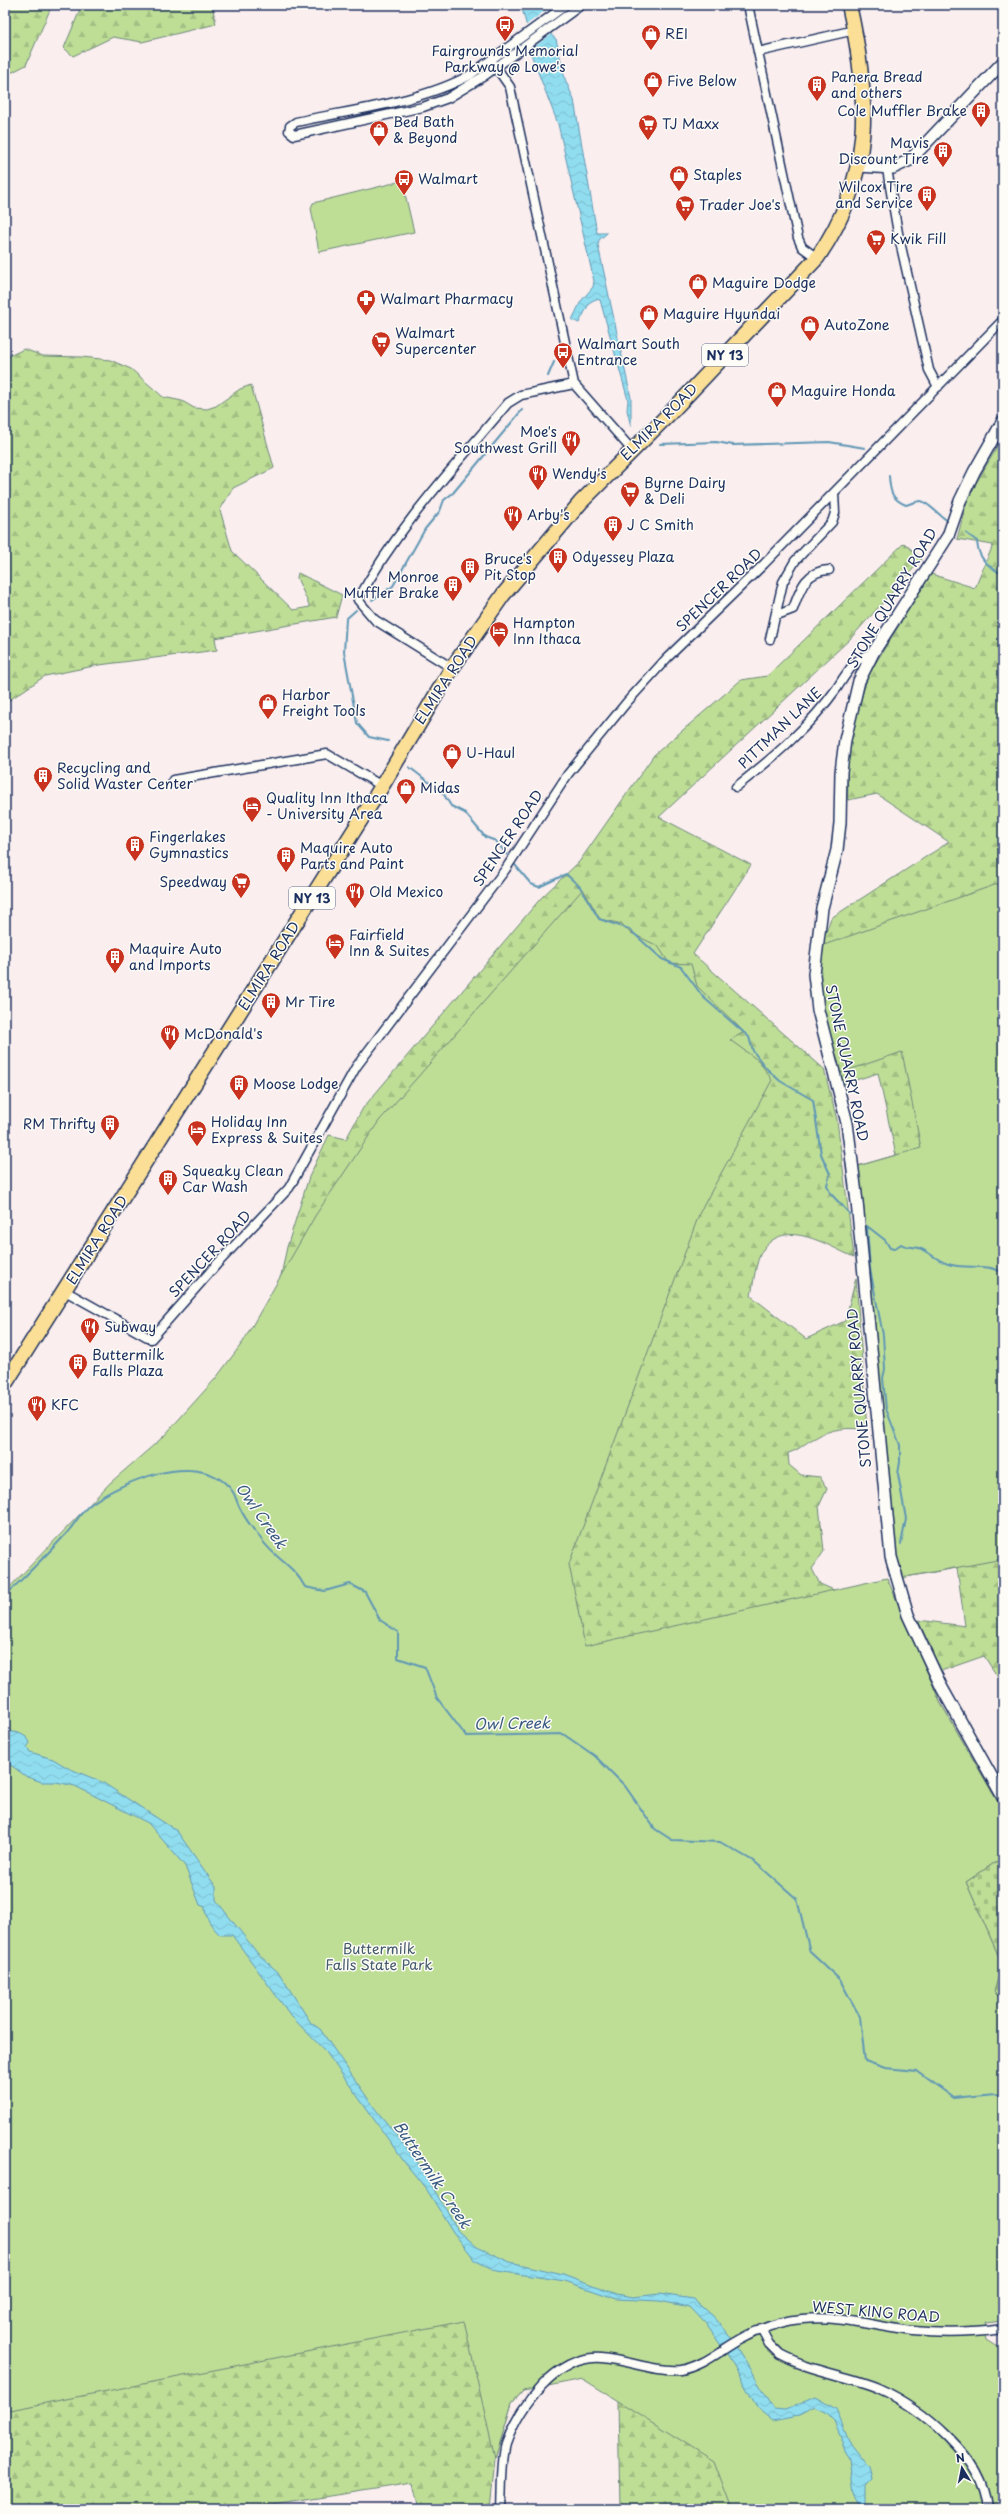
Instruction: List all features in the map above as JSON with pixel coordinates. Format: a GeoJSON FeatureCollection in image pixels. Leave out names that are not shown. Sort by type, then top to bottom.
{"type":"FeatureCollection","features":[{"type":"Feature","properties":{"kind":"highway","name":"NY 13"},"geometry":{"type":"LineString","coordinates":[[849,5],[862,68],[865,101],[858,166]]}},
{"type":"Feature","properties":{"kind":"highway","name":"ELMIRA ROAD"},"geometry":{"type":"LineString","coordinates":[[5,1384],[382,786],[452,668],[523,569],[581,502],[817,258],[830,239],[844,210],[854,184],[858,166]]}},
{"type":"Feature","properties":{"kind":"street"},"geometry":{"type":"LineString","coordinates":[[566,5],[491,61],[470,75],[445,87],[296,122],[290,126],[289,131],[294,135],[423,107],[461,91],[496,68],[581,5]]}},
{"type":"Feature","properties":{"kind":"street"},"geometry":{"type":"LineString","coordinates":[[748,5],[798,238],[802,247],[817,258]]}},
{"type":"Feature","properties":{"kind":"street"},"geometry":{"type":"LineString","coordinates":[[758,52],[855,30]]}},
{"type":"Feature","properties":{"kind":"street"},"geometry":{"type":"LineString","coordinates":[[491,61],[510,87],[574,384],[632,450]]}},
{"type":"Feature","properties":{"kind":"street"},"geometry":{"type":"LineString","coordinates":[[858,166],[887,169],[899,166],[910,160],[1003,62]]}},
{"type":"Feature","properties":{"kind":"street"},"geometry":{"type":"LineString","coordinates":[[887,169],[898,233],[929,370],[938,387]]}},
{"type":"Feature","properties":{"kind":"street","name":"SPENCER ROAD"},"geometry":{"type":"LineString","coordinates":[[65,1291],[151,1338],[217,1264],[290,1188],[356,1067],[505,870],[550,799],[586,752],[656,668],[834,493],[1003,320]]}},
{"type":"Feature","properties":{"kind":"street"},"geometry":{"type":"LineString","coordinates":[[452,668],[375,620],[358,600],[388,551],[415,514],[508,403],[521,395],[574,384]]}},
{"type":"Feature","properties":{"kind":"street","name":"STONE QUARRY ROAD"},"geometry":{"type":"LineString","coordinates":[[1003,421],[971,478],[948,536],[873,653],[860,680],[845,740],[841,772],[840,823],[817,938],[814,974],[815,992],[847,1123],[857,1202],[891,1558],[908,1615],[942,1688],[1003,1797]]}},
{"type":"Feature","properties":{"kind":"street"},"geometry":{"type":"LineString","coordinates":[[770,639],[778,599],[788,572],[832,522],[835,513],[834,493]]}},
{"type":"Feature","properties":{"kind":"street"},"geometry":{"type":"LineString","coordinates":[[776,615],[793,609],[804,581],[821,571],[829,570]]}},
{"type":"Feature","properties":{"kind":"street","name":"PITTMAN LANE"},"geometry":{"type":"LineString","coordinates":[[736,787],[756,771],[824,707],[858,661],[865,654],[873,653]]}},
{"type":"Feature","properties":{"kind":"street"},"geometry":{"type":"LineString","coordinates":[[173,780],[327,754],[382,786]]}},
{"type":"Feature","properties":{"kind":"street","name":"WEST KING ROAD"},"geometry":{"type":"LineString","coordinates":[[501,2509],[506,2445],[524,2406],[558,2370],[576,2361],[600,2358],[668,2370],[693,2367],[741,2339],[762,2329],[801,2319],[819,2318],[914,2331],[977,2333],[1003,2329]]}},
{"type":"Feature","properties":{"kind":"street"},"geometry":{"type":"LineString","coordinates":[[762,2329],[769,2344],[780,2355],[877,2388],[914,2409],[944,2432],[970,2462],[983,2488],[988,2509]]}},
{"type":"Feature","properties":{"kind":"green space"},"geometry":{"type":"Polygon","coordinates":[[[5,5],[52,5],[26,65],[5,76],[5,5]]]}},
{"type":"Feature","properties":{"kind":"green space"},"geometry":{"type":"Polygon","coordinates":[[[82,5],[212,5],[216,24],[142,42],[113,37],[73,56],[64,48],[82,5]]]}},
{"type":"Feature","properties":{"kind":"green space"},"geometry":{"type":"Polygon","coordinates":[[[402,181],[414,232],[319,252],[311,208],[313,203],[402,181]]]}},
{"type":"Feature","properties":{"kind":"green space"},"geometry":{"type":"Polygon","coordinates":[[[24,349],[43,356],[82,357],[110,360],[131,369],[163,397],[182,401],[194,408],[207,409],[216,406],[240,389],[251,385],[274,468],[233,488],[220,510],[232,551],[293,610],[310,607],[297,578],[298,573],[342,595],[336,617],[215,638],[217,650],[99,665],[45,676],[5,703],[5,358],[24,349]]]}},
{"type":"Feature","properties":{"kind":"green space"},"geometry":{"type":"Polygon","coordinates":[[[1003,437],[1003,1685],[984,1656],[941,1671],[918,1620],[965,1626],[957,1568],[900,1578],[858,1166],[896,1155],[878,1073],[843,1084],[819,997],[821,946],[831,918],[949,842],[877,794],[848,800],[847,765],[854,723],[868,675],[931,574],[975,588],[993,545],[957,539],[968,497],[1003,437]]]}},
{"type":"Feature","properties":{"kind":"green space","name":"Buttermilk Falls State Park"},"geometry":{"type":"Polygon","coordinates":[[[904,543],[922,559],[849,640],[659,817],[751,865],[693,954],[824,1069],[837,1120],[854,1257],[819,1241],[806,1237],[794,1235],[782,1236],[771,1241],[762,1251],[758,1260],[751,1296],[806,1339],[845,1321],[856,1278],[867,1430],[840,1429],[827,1432],[788,1453],[789,1465],[801,1475],[820,1477],[827,1489],[819,1506],[824,1551],[812,1569],[820,1584],[843,1594],[897,1602],[940,1702],[1003,1811],[1003,1857],[966,1882],[1002,1964],[994,1992],[1003,2001],[1003,2321],[587,2353],[523,2391],[512,2403],[495,2459],[490,2509],[419,2509],[413,2483],[248,2509],[5,2509],[5,1761],[158,1463],[275,1304],[287,1247],[309,1177],[329,1135],[346,1139],[363,1108],[541,898],[579,862],[654,755],[741,680],[767,676],[904,543]]]}},
{"type":"Feature","properties":{"kind":"green space"},"geometry":{"type":"Polygon","coordinates":[[[1003,882],[1003,1559],[900,1578],[892,1544],[858,1166],[921,1148],[902,1052],[840,1073],[819,997],[821,946],[1003,882]]]}},
{"type":"Feature","properties":{"kind":"green space","name":"Buttermilk Falls State Park"},"geometry":{"type":"Polygon","coordinates":[[[583,889],[600,919],[622,924],[629,932],[658,946],[669,963],[691,964],[697,986],[744,1032],[730,1040],[759,1061],[772,1080],[700,1212],[569,1564],[585,1646],[887,1578],[940,1702],[1003,1811],[1003,1857],[966,1882],[1002,1964],[994,1992],[1003,2001],[1003,2321],[984,2323],[987,2340],[1003,2350],[1003,2509],[732,2509],[714,2461],[583,2379],[523,2391],[512,2403],[495,2459],[464,2321],[5,2411],[5,1592],[110,1483],[163,1437],[216,1378],[243,1342],[315,1216],[379,1121],[583,889]]]}},
{"type":"Feature","properties":{"kind":"green space"},"geometry":{"type":"Polygon","coordinates":[[[1003,1857],[1003,2001],[994,1992],[1002,1964],[966,1882],[1003,1857]]]}},
{"type":"Feature","properties":{"kind":"green space"},"geometry":{"type":"Polygon","coordinates":[[[627,2373],[861,2509],[620,2509],[618,2401],[627,2373]]]}},
{"type":"Feature","properties":{"kind":"water"},"geometry":{"type":"Polygon","coordinates":[[[521,5],[547,5],[545,9],[552,36],[556,39],[565,79],[574,100],[597,233],[607,233],[599,240],[598,245],[631,398],[631,427],[627,410],[628,400],[600,300],[596,299],[590,302],[579,323],[572,320],[581,301],[593,287],[594,281],[558,124],[531,54],[533,49],[521,5]]]}},
{"type":"Feature","properties":{"kind":"water"},"geometry":{"type":"Polygon","coordinates":[[[5,1731],[26,1737],[30,1743],[27,1747],[30,1752],[53,1759],[68,1768],[102,1782],[177,1831],[216,1887],[216,1900],[258,1954],[279,1973],[311,2023],[320,2029],[373,2106],[417,2161],[458,2230],[477,2247],[510,2262],[563,2274],[617,2294],[633,2297],[659,2294],[694,2299],[714,2317],[728,2333],[774,2409],[785,2410],[815,2397],[836,2409],[850,2444],[869,2468],[872,2479],[866,2485],[866,2506],[869,2509],[861,2509],[854,2493],[849,2459],[842,2448],[842,2438],[835,2422],[826,2413],[815,2408],[799,2416],[773,2421],[758,2409],[729,2357],[706,2324],[690,2307],[659,2301],[617,2299],[565,2281],[497,2271],[476,2261],[453,2232],[427,2190],[405,2163],[326,2052],[291,2016],[232,1935],[220,1935],[212,1926],[206,1915],[205,1907],[200,1905],[185,1866],[148,1823],[75,1786],[56,1782],[42,1782],[27,1777],[5,1761],[5,1731]]]}},
{"type":"Feature","properties":{"kind":"pier"},"geometry":{"type":"Polygon","coordinates":[[[547,9],[553,33],[530,50],[525,26],[547,9]]]}},
{"type":"Feature","properties":{"kind":"waterway"},"geometry":{"type":"LineString","coordinates":[[548,376],[554,362]]}},
{"type":"Feature","properties":{"kind":"waterway"},"geometry":{"type":"LineString","coordinates":[[372,600],[393,586],[425,529],[440,511],[444,500],[453,493],[522,410]]}},
{"type":"Feature","properties":{"kind":"waterway"},"geometry":{"type":"LineString","coordinates":[[660,444],[716,442],[733,445],[829,442],[865,448]]}},
{"type":"Feature","properties":{"kind":"waterway"},"geometry":{"type":"LineString","coordinates":[[889,476],[892,494],[897,500],[906,505],[921,501],[930,506],[948,521]]}},
{"type":"Feature","properties":{"kind":"waterway"},"geometry":{"type":"LineString","coordinates":[[966,533],[977,541],[979,552],[984,561],[1002,574]]}},
{"type":"Feature","properties":{"kind":"waterway"},"geometry":{"type":"LineString","coordinates":[[356,610],[346,619],[344,652],[357,723],[369,737],[388,741]]}},
{"type":"Feature","properties":{"kind":"waterway"},"geometry":{"type":"LineString","coordinates":[[409,767],[443,793],[451,806],[465,813],[485,837],[496,841],[507,855]]}},
{"type":"Feature","properties":{"kind":"waterway"},"geometry":{"type":"LineString","coordinates":[[515,865],[531,884],[539,887],[566,874],[580,887],[599,919],[629,929],[662,959],[681,967],[703,997],[749,1037],[753,1051],[766,1068],[780,1081],[813,1100],[821,1154],[830,1174],[827,1185],[830,1193],[850,1214]]}},
{"type":"Feature","properties":{"kind":"waterway"},"geometry":{"type":"LineString","coordinates":[[901,1544],[906,1519],[898,1474],[900,1445],[886,1409],[883,1378],[885,1369],[883,1335],[870,1269],[867,1226],[885,1240],[890,1248],[894,1249],[901,1244],[916,1247],[947,1264],[991,1268],[1003,1273]]}},
{"type":"Feature","properties":{"kind":"waterway","name":"Owl Creek"},"geometry":{"type":"LineString","coordinates":[[5,1596],[57,1544],[87,1507],[104,1495],[120,1487],[156,1474],[193,1470],[210,1474],[224,1482],[232,1490],[251,1526],[267,1546],[290,1567],[305,1587],[325,1591],[350,1584],[365,1592],[380,1620],[398,1632],[398,1658],[425,1667],[437,1698],[466,1736],[563,1734],[595,1756],[625,1786],[655,1829],[672,1840],[720,1842],[755,1862],[797,1899],[810,1952],[840,1980],[860,2017],[865,2061],[885,2068],[917,2071],[954,2098],[995,2094],[1003,2096]]}},
{"type":"Feature","properties":{"kind":"place","name":"Fairgrounds Memorial Parkway @ Lowe's"},"geometry":{"type":"Point","coordinates":[505,42]}},
{"type":"Feature","properties":{"kind":"place","name":"REI"},"geometry":{"type":"Point","coordinates":[651,51]}},
{"type":"Feature","properties":{"kind":"place","name":"Five Below"},"geometry":{"type":"Point","coordinates":[653,98]}},
{"type":"Feature","properties":{"kind":"place","name":"Panera Bread and others"},"geometry":{"type":"Point","coordinates":[817,102]}},
{"type":"Feature","properties":{"kind":"place","name":"Cole Muffler Brake"},"geometry":{"type":"Point","coordinates":[981,128]}},
{"type":"Feature","properties":{"kind":"place","name":"TJ Maxx"},"geometry":{"type":"Point","coordinates":[648,141]}},
{"type":"Feature","properties":{"kind":"place","name":"Bed Bath & Beyond"},"geometry":{"type":"Point","coordinates":[379,147]}},
{"type":"Feature","properties":{"kind":"place","name":"Mavis Discount Tire"},"geometry":{"type":"Point","coordinates":[943,168]}},
{"type":"Feature","properties":{"kind":"place","name":"Staples"},"geometry":{"type":"Point","coordinates":[679,192]}},
{"type":"Feature","properties":{"kind":"place","name":"Walmart"},"geometry":{"type":"Point","coordinates":[404,196]}},
{"type":"Feature","properties":{"kind":"place","name":"Wilcox Tire and Service"},"geometry":{"type":"Point","coordinates":[927,212]}},
{"type":"Feature","properties":{"kind":"place","name":"Trader Joe's"},"geometry":{"type":"Point","coordinates":[685,222]}},
{"type":"Feature","properties":{"kind":"place","name":"Kwik Fill"},"geometry":{"type":"Point","coordinates":[876,256]}},
{"type":"Feature","properties":{"kind":"place","name":"Maguire Dodge"},"geometry":{"type":"Point","coordinates":[698,300]}},
{"type":"Feature","properties":{"kind":"place","name":"Walmart Pharmacy"},"geometry":{"type":"Point","coordinates":[366,316]}},
{"type":"Feature","properties":{"kind":"place","name":"Maguire Hyundai"},"geometry":{"type":"Point","coordinates":[649,331]}},
{"type":"Feature","properties":{"kind":"place","name":"AutoZone"},"geometry":{"type":"Point","coordinates":[810,342]}},
{"type":"Feature","properties":{"kind":"place","name":"Walmart Supercenter"},"geometry":{"type":"Point","coordinates":[381,358]}},
{"type":"Feature","properties":{"kind":"place","name":"Walmart South Entrance"},"geometry":{"type":"Point","coordinates":[563,369]}},
{"type":"Feature","properties":{"kind":"place","name":"Maguire Honda"},"geometry":{"type":"Point","coordinates":[777,408]}},
{"type":"Feature","properties":{"kind":"place","name":"Moe's Southwest Grill"},"geometry":{"type":"Point","coordinates":[571,457]}},
{"type":"Feature","properties":{"kind":"place","name":"Wendy's"},"geometry":{"type":"Point","coordinates":[538,491]}},
{"type":"Feature","properties":{"kind":"place","name":"Byrne Dairy & Deli"},"geometry":{"type":"Point","coordinates":[630,508]}},
{"type":"Feature","properties":{"kind":"place","name":"Arby's"},"geometry":{"type":"Point","coordinates":[513,532]}},
{"type":"Feature","properties":{"kind":"place","name":"J C Smith"},"geometry":{"type":"Point","coordinates":[613,542]}},
{"type":"Feature","properties":{"kind":"place","name":"Odyessey Plaza"},"geometry":{"type":"Point","coordinates":[558,574]}},
{"type":"Feature","properties":{"kind":"place","name":"Bruce's Pit Stop"},"geometry":{"type":"Point","coordinates":[470,584]}},
{"type":"Feature","properties":{"kind":"place","name":"Monroe Muffler Brake"},"geometry":{"type":"Point","coordinates":[453,602]}},
{"type":"Feature","properties":{"kind":"place","name":"Hampton Inn Ithaca"},"geometry":{"type":"Point","coordinates":[499,648]}},
{"type":"Feature","properties":{"kind":"place","name":"Harbor Freight Tools"},"geometry":{"type":"Point","coordinates":[268,720]}},
{"type":"Feature","properties":{"kind":"place","name":"U-Haul"},"geometry":{"type":"Point","coordinates":[452,770]}},
{"type":"Feature","properties":{"kind":"place","name":"Recycling and Solid Waster Center"},"geometry":{"type":"Point","coordinates":[43,793]}},
{"type":"Feature","properties":{"kind":"place","name":"Midas"},"geometry":{"type":"Point","coordinates":[406,805]}},
{"type":"Feature","properties":{"kind":"place","name":"Quality Inn Ithaca - University Area"},"geometry":{"type":"Point","coordinates":[252,823]}},
{"type":"Feature","properties":{"kind":"place","name":"Fingerlakes Gymnastics"},"geometry":{"type":"Point","coordinates":[135,862]}},
{"type":"Feature","properties":{"kind":"place","name":"Maquire Auto Parts and Paint"},"geometry":{"type":"Point","coordinates":[286,873]}},
{"type":"Feature","properties":{"kind":"place","name":"Speedway"},"geometry":{"type":"Point","coordinates":[241,899]}},
{"type":"Feature","properties":{"kind":"place","name":"Old Mexico"},"geometry":{"type":"Point","coordinates":[355,909]}},
{"type":"Feature","properties":{"kind":"place","name":"Fairfield Inn & Suites"},"geometry":{"type":"Point","coordinates":[335,960]}},
{"type":"Feature","properties":{"kind":"place","name":"Maquire Auto and Imports"},"geometry":{"type":"Point","coordinates":[115,974]}},
{"type":"Feature","properties":{"kind":"place","name":"Mr Tire"},"geometry":{"type":"Point","coordinates":[271,1019]}},
{"type":"Feature","properties":{"kind":"place","name":"McDonald's"},"geometry":{"type":"Point","coordinates":[170,1051]}},
{"type":"Feature","properties":{"kind":"place","name":"Moose Lodge"},"geometry":{"type":"Point","coordinates":[239,1101]}},
{"type":"Feature","properties":{"kind":"place","name":"RM Thrifty"},"geometry":{"type":"Point","coordinates":[110,1141]}},
{"type":"Feature","properties":{"kind":"place","name":"Holiday Inn Express & Suites"},"geometry":{"type":"Point","coordinates":[197,1147]}},
{"type":"Feature","properties":{"kind":"place","name":"Squeaky Clean Car Wash"},"geometry":{"type":"Point","coordinates":[168,1196]}},
{"type":"Feature","properties":{"kind":"place","name":"Subway"},"geometry":{"type":"Point","coordinates":[90,1344]}},
{"type":"Feature","properties":{"kind":"place","name":"Buttermilk Falls Plaza"},"geometry":{"type":"Point","coordinates":[78,1380]}},
{"type":"Feature","properties":{"kind":"place","name":"KFC"},"geometry":{"type":"Point","coordinates":[37,1422]}},
{"type":"Feature","properties":{"kind":"water label","name":"Buttermilk Creek"},"geometry":{"type":"Point","coordinates":[432,2175]}}]}
